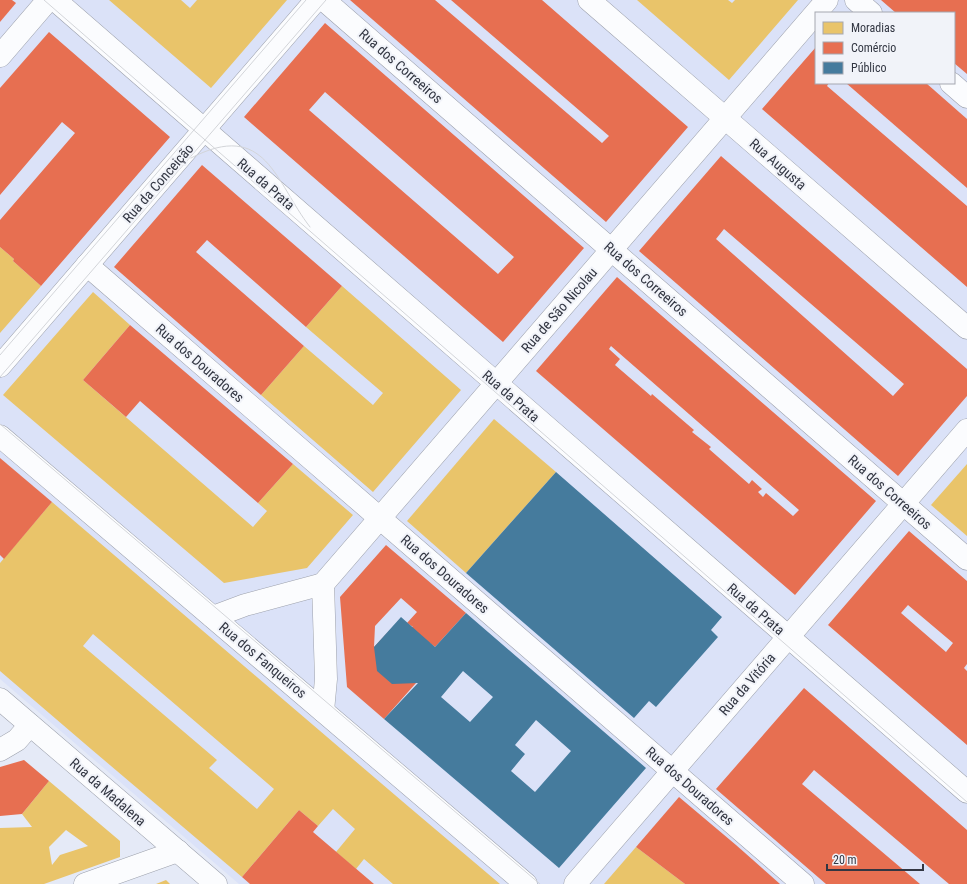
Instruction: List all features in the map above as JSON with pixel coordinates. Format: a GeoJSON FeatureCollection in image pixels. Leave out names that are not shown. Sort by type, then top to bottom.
{"type":"FeatureCollection","features":[{"type":"Feature","properties":{"kind":"street"},"geometry":{"type":"LineString","coordinates":[[0,56],[48,0]]}},
{"type":"Feature","properties":{"kind":"street","name":"Rua da Prata"},"geometry":{"type":"LineString","coordinates":[[55,0],[967,792]]}},
{"type":"Feature","properties":{"kind":"street","name":"Rua da Conceição"},"geometry":{"type":"LineString","coordinates":[[0,366],[316,0]]}},
{"type":"Feature","properties":{"kind":"street","name":"Rua dos Correeiros"},"geometry":{"type":"LineString","coordinates":[[324,0],[967,559]]}},
{"type":"Feature","properties":{"kind":"street","name":"Rua Augusta"},"geometry":{"type":"LineString","coordinates":[[589,0],[967,328]]}},
{"type":"Feature","properties":{"kind":"street","name":"Rua de São Nicolau"},"geometry":{"type":"LineString","coordinates":[[817,12],[827,0]]}},
{"type":"Feature","properties":{"kind":"street"},"geometry":{"type":"LineString","coordinates":[[856,0],[870,12]]}},
{"type":"Feature","properties":{"kind":"street","name":"Rua de São Nicolau"},"geometry":{"type":"LineString","coordinates":[[323,584],[815,14]]}},
{"type":"Feature","properties":{"kind":"street"},"geometry":{"type":"LineString","coordinates":[[952,84],[967,97]]}},
{"type":"Feature","properties":{"kind":"street","name":"Rua dos Douradores"},"geometry":{"type":"LineString","coordinates":[[86,265],[803,884]]}},
{"type":"Feature","properties":{"kind":"street","name":"Rua da Vitória"},"geometry":{"type":"LineString","coordinates":[[574,884],[967,430]]}},
{"type":"Feature","properties":{"kind":"street","name":"Rua dos Fanqueiros"},"geometry":{"type":"LineString","coordinates":[[0,436],[526,884]]}},
{"type":"Feature","properties":{"kind":"street"},"geometry":{"type":"LineString","coordinates":[[213,617],[245,605],[323,584],[326,679],[323,711]]}},
{"type":"Feature","properties":{"kind":"street","name":"Rua da Madalena"},"geometry":{"type":"LineString","coordinates":[[0,699],[216,884]]}},
{"type":"Feature","properties":{"kind":"street"},"geometry":{"type":"LineString","coordinates":[[0,750],[16,740],[30,725]]}},
{"type":"Feature","properties":{"kind":"street"},"geometry":{"type":"LineString","coordinates":[[85,884],[178,851]]}},
{"type":"Feature","properties":{"kind":"shaded area"},"geometry":{"type":"Polygon","coordinates":[[[0,0],[967,0],[967,884],[239,884],[0,679],[0,0]]]}},
{"type":"Feature","properties":{"kind":"building: Moradias"},"geometry":{"type":"Polygon","coordinates":[[[109,0],[181,0],[190,8],[197,0],[287,0],[211,88],[109,0]]]}},
{"type":"Feature","properties":{"kind":"building: Moradias"},"geometry":{"type":"Polygon","coordinates":[[[637,0],[728,0],[732,3],[735,0],[798,0],[729,80],[637,0]]]}},
{"type":"Feature","properties":{"kind":"building: Moradias"},"geometry":{"type":"Polygon","coordinates":[[[0,247],[41,286],[0,333],[0,247]]]}},
{"type":"Feature","properties":{"kind":"building: Moradias"},"geometry":{"type":"Polygon","coordinates":[[[342,286],[461,390],[373,492],[261,395],[304,346],[373,405],[383,393],[306,327],[342,286]]]}},
{"type":"Feature","properties":{"kind":"building: Moradias"},"geometry":{"type":"Polygon","coordinates":[[[93,292],[130,325],[83,380],[253,527],[267,511],[258,503],[293,464],[353,515],[307,568],[224,583],[3,395],[93,292]]]}},
{"type":"Feature","properties":{"kind":"building: Moradias"},"geometry":{"type":"Polygon","coordinates":[[[494,419],[556,472],[466,573],[407,521],[494,419]]]}},
{"type":"Feature","properties":{"kind":"building: Moradias"},"geometry":{"type":"Polygon","coordinates":[[[967,464],[967,536],[931,505],[967,464]]]}},
{"type":"Feature","properties":{"kind":"building: Moradias"},"geometry":{"type":"Polygon","coordinates":[[[52,502],[500,884],[393,884],[364,859],[356,869],[336,852],[355,829],[333,809],[318,826],[299,810],[242,877],[0,671],[0,563],[52,502]],[[93,634],[83,646],[217,760],[209,768],[257,809],[274,789],[93,634]]]}},
{"type":"Feature","properties":{"kind":"building: Moradias"},"geometry":{"type":"Polygon","coordinates":[[[49,781],[120,841],[120,857],[44,884],[0,884],[0,828],[32,827],[22,814],[49,781]],[[66,830],[49,847],[52,865],[60,855],[88,846],[66,830]]]}},
{"type":"Feature","properties":{"kind":"building: Moradias"},"geometry":{"type":"Polygon","coordinates":[[[636,847],[685,884],[604,884],[636,847]]]}},
{"type":"Feature","properties":{"kind":"building: Moradias"},"geometry":{"type":"Polygon","coordinates":[[[166,880],[170,884],[156,884],[166,880]]]}},
{"type":"Feature","properties":{"kind":"building: Comércio"},"geometry":{"type":"Polygon","coordinates":[[[0,0],[12,0],[16,3],[0,22],[0,0]]]}},
{"type":"Feature","properties":{"kind":"building: Comércio"},"geometry":{"type":"Polygon","coordinates":[[[350,0],[435,0],[602,143],[609,136],[451,0],[542,0],[688,127],[606,222],[350,0]]]}},
{"type":"Feature","properties":{"kind":"building: Comércio"},"geometry":{"type":"Polygon","coordinates":[[[881,0],[967,0],[967,74],[955,64],[955,12],[895,12],[881,0]]]}},
{"type":"Feature","properties":{"kind":"building: Comércio"},"geometry":{"type":"Polygon","coordinates":[[[325,23],[584,248],[503,342],[244,117],[325,23]],[[325,92],[309,110],[498,274],[514,257],[325,92]]]}},
{"type":"Feature","properties":{"kind":"building: Comércio"},"geometry":{"type":"Polygon","coordinates":[[[49,32],[170,137],[41,286],[0,247],[0,220],[75,133],[62,122],[0,195],[0,88],[49,32]]]}},
{"type":"Feature","properties":{"kind":"building: Comércio"},"geometry":{"type":"Polygon","coordinates":[[[815,48],[815,84],[828,84],[827,86],[967,206],[967,287],[762,109],[815,48]]]}},
{"type":"Feature","properties":{"kind":"building: Comércio"},"geometry":{"type":"Polygon","coordinates":[[[847,84],[927,84],[967,119],[967,188],[847,84]]]}},
{"type":"Feature","properties":{"kind":"building: Comércio"},"geometry":{"type":"Polygon","coordinates":[[[721,156],[967,369],[967,396],[898,476],[639,251],[721,156]],[[724,229],[716,239],[893,396],[904,384],[724,229]]]}},
{"type":"Feature","properties":{"kind":"building: Comércio"},"geometry":{"type":"Polygon","coordinates":[[[202,165],[342,286],[306,327],[207,240],[196,252],[304,346],[261,395],[114,267],[202,165]]]}},
{"type":"Feature","properties":{"kind":"building: Comércio"},"geometry":{"type":"Polygon","coordinates":[[[617,277],[876,501],[795,595],[536,371],[617,277]],[[611,346],[609,349],[620,359],[615,365],[694,430],[692,432],[711,447],[709,449],[749,484],[752,480],[762,489],[758,492],[763,497],[766,493],[793,516],[799,510],[611,346]]]}},
{"type":"Feature","properties":{"kind":"building: Comércio"},"geometry":{"type":"Polygon","coordinates":[[[130,325],[293,464],[258,503],[140,401],[126,417],[83,380],[130,325]]]}},
{"type":"Feature","properties":{"kind":"building: Comércio"},"geometry":{"type":"Polygon","coordinates":[[[0,458],[52,502],[4,559],[0,555],[0,458]]]}},
{"type":"Feature","properties":{"kind":"building: Comércio"},"geometry":{"type":"Polygon","coordinates":[[[909,531],[967,581],[967,664],[964,668],[967,671],[967,745],[828,625],[909,531]],[[908,605],[901,613],[946,652],[953,643],[908,605]]]}},
{"type":"Feature","properties":{"kind":"building: Comércio"},"geometry":{"type":"Polygon","coordinates":[[[386,545],[466,613],[435,647],[430,643],[432,665],[384,719],[347,687],[340,597],[386,545]],[[401,598],[375,626],[374,647],[390,630],[413,627],[407,623],[417,612],[401,598]]]}},
{"type":"Feature","properties":{"kind":"building: Comércio"},"geometry":{"type":"Polygon","coordinates":[[[804,688],[967,830],[967,884],[949,884],[814,770],[802,784],[920,884],[826,884],[716,789],[804,688]]]}},
{"type":"Feature","properties":{"kind":"building: Comércio"},"geometry":{"type":"Polygon","coordinates":[[[24,760],[49,781],[22,814],[0,816],[0,767],[24,760]]]}},
{"type":"Feature","properties":{"kind":"building: Comércio"},"geometry":{"type":"Polygon","coordinates":[[[679,797],[780,884],[685,884],[636,847],[679,797]]]}},
{"type":"Feature","properties":{"kind":"building: Comércio"},"geometry":{"type":"Polygon","coordinates":[[[299,810],[318,826],[313,832],[374,884],[250,884],[242,877],[299,810]]]}},
{"type":"Feature","properties":{"kind":"building: Público"},"geometry":{"type":"Polygon","coordinates":[[[556,472],[722,617],[711,630],[718,637],[656,707],[649,701],[634,718],[466,573],[556,472]]]}},
{"type":"Feature","properties":{"kind":"building: Público"},"geometry":{"type":"Polygon","coordinates":[[[466,613],[646,768],[559,868],[384,719],[418,683],[392,684],[377,671],[374,647],[401,617],[435,647],[466,613]],[[463,671],[441,697],[470,722],[493,697],[463,671]],[[536,720],[515,745],[525,754],[511,771],[535,792],[571,751],[536,720]]]}},
{"type":"Feature","properties":{"kind":"tram line"},"geometry":{"type":"LineString","coordinates":[[44,0],[967,802]]}},
{"type":"Feature","properties":{"kind":"tram line"},"geometry":{"type":"LineString","coordinates":[[0,355],[306,0]]}},
{"type":"Feature","properties":{"kind":"tram line"},"geometry":{"type":"LineString","coordinates":[[0,377],[326,0]]}},
{"type":"Feature","properties":{"kind":"tram line"},"geometry":{"type":"LineString","coordinates":[[191,158],[216,148],[236,146],[252,151],[266,161],[277,175],[310,227]]}},
{"type":"Feature","properties":{"kind":"tram line"},"geometry":{"type":"LineString","coordinates":[[0,424],[540,884]]}}]}
